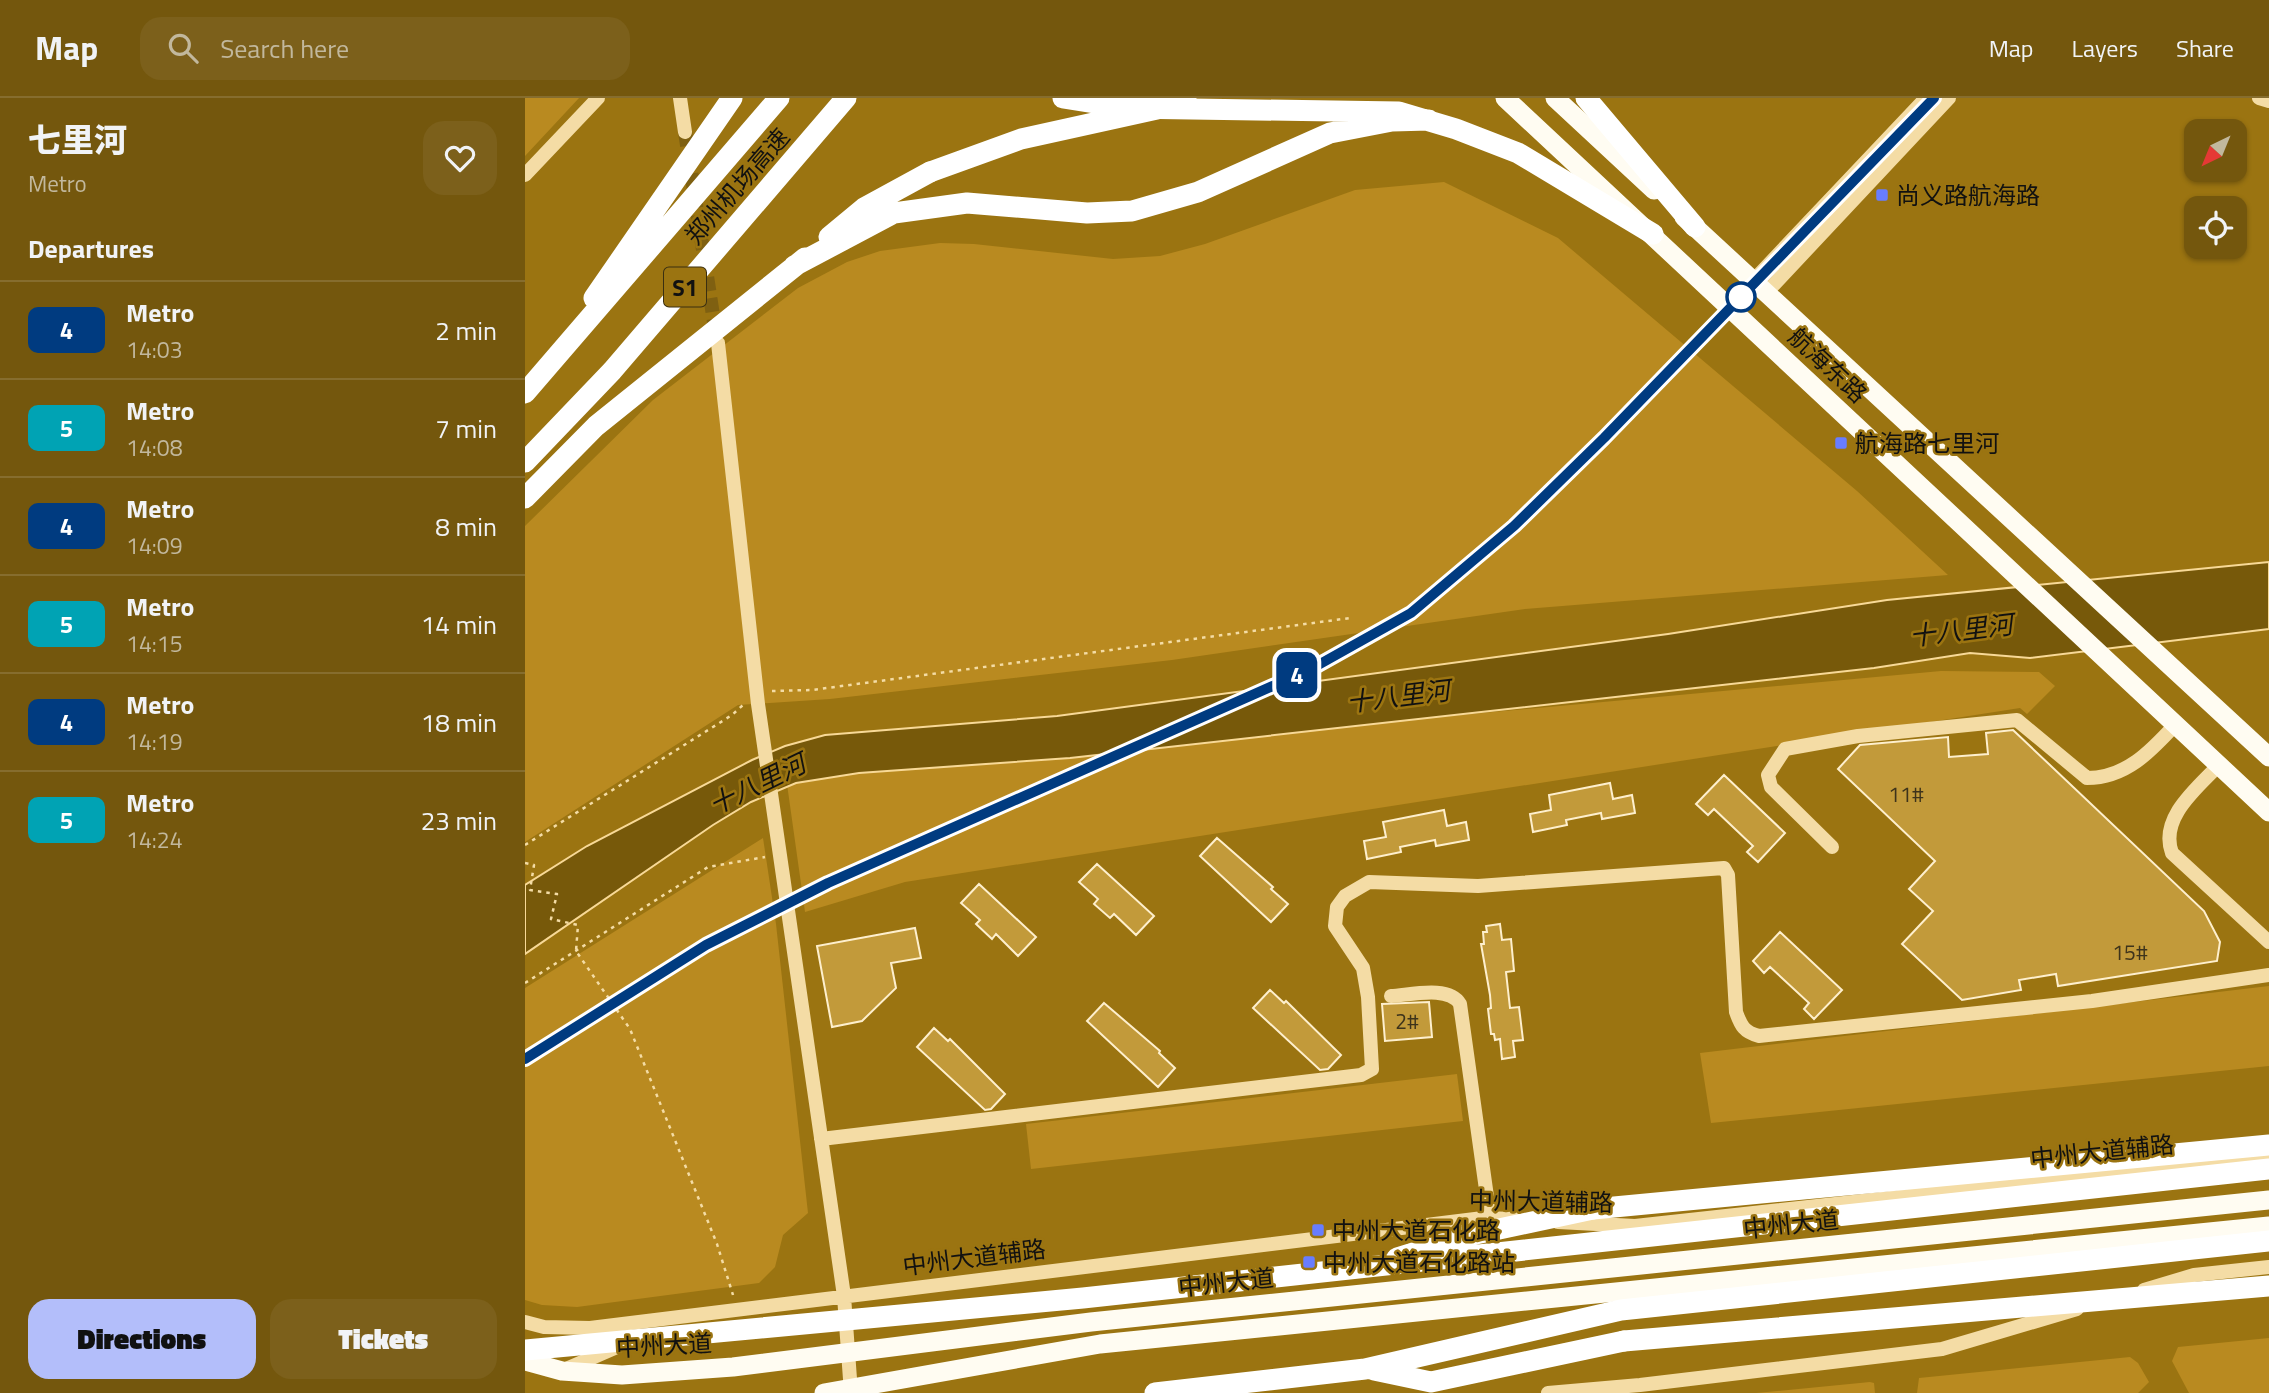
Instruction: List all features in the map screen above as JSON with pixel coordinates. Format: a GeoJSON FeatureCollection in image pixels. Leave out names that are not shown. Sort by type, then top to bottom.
{"type":"FeatureCollection","features":[{"type":"Feature","properties":{"kind":"highway"},"geometry":{"type":"LineString","coordinates":[[542,373],[732,98]]}},
{"type":"Feature","properties":{"kind":"highway","name":"郑州机场高速"},"geometry":{"type":"LineString","coordinates":[[525,393],[779,98]]}},
{"type":"Feature","properties":{"kind":"highway"},"geometry":{"type":"LineString","coordinates":[[1063,98],[1126,108],[1399,113],[1429,120],[1518,153],[1653,234]]}},
{"type":"Feature","properties":{"kind":"highway"},"geometry":{"type":"LineString","coordinates":[[525,498],[596,426],[864,208],[930,172],[1021,139],[1157,109],[1186,98]]}},
{"type":"Feature","properties":{"kind":"highway"},"geometry":{"type":"LineString","coordinates":[[1586,98],[1695,228]]}},
{"type":"Feature","properties":{"kind":"highway","name":"郑州机场高速"},"geometry":{"type":"LineString","coordinates":[[525,462],[612,371],[842,103]]}},
{"type":"Feature","properties":{"kind":"highway"},"geometry":{"type":"LineString","coordinates":[[795,266],[894,213],[967,203],[1087,213],[1132,211],[1198,191],[1330,133],[1392,121],[1429,120]]}},
{"type":"Feature","properties":{"kind":"highway"},"geometry":{"type":"LineString","coordinates":[[1377,1264],[1471,1235],[1593,1209],[2269,1145]]}},
{"type":"Feature","properties":{"kind":"highway","name":"中州大道"},"geometry":{"type":"LineString","coordinates":[[525,1350],[1083,1298],[2269,1169]]}},
{"type":"Feature","properties":{"kind":"highway"},"geometry":{"type":"LineString","coordinates":[[1155,1393],[1365,1368],[1621,1310],[2269,1241]]}},
{"type":"Feature","properties":{"kind":"highway"},"geometry":{"type":"LineString","coordinates":[[1365,1368],[1431,1382],[1625,1341],[2269,1286]]}},
{"type":"Feature","properties":{"kind":"main road","name":"航海东路"},"geometry":{"type":"LineString","coordinates":[[1505,98],[2269,812]]}},
{"type":"Feature","properties":{"kind":"main road","name":"航海东路"},"geometry":{"type":"LineString","coordinates":[[1555,98],[2262,751]]}},
{"type":"Feature","properties":{"kind":"main road","name":"中州大道"},"geometry":{"type":"LineString","coordinates":[[525,1361],[562,1371],[622,1375],[733,1367],[1091,1322],[2269,1200]]}},
{"type":"Feature","properties":{"kind":"main road","name":"中州大道"},"geometry":{"type":"LineString","coordinates":[[824,1393],[851,1391],[1100,1344],[2269,1227]]}},
{"type":"Feature","properties":{"kind":"street"},"geometry":{"type":"LineString","coordinates":[[525,175],[598,98]]}},
{"type":"Feature","properties":{"kind":"street"},"geometry":{"type":"LineString","coordinates":[[680,98],[685,132]]}},
{"type":"Feature","properties":{"kind":"street"},"geometry":{"type":"LineString","coordinates":[[1759,287],[1926,98]]}},
{"type":"Feature","properties":{"kind":"street"},"geometry":{"type":"LineString","coordinates":[[1759,287],[1949,98]]}},
{"type":"Feature","properties":{"kind":"street"},"geometry":{"type":"LineString","coordinates":[[2259,98],[2269,102]]}},
{"type":"Feature","properties":{"kind":"street"},"geometry":{"type":"LineString","coordinates":[[718,343],[776,836],[844,1296],[851,1391]]}},
{"type":"Feature","properties":{"kind":"street"},"geometry":{"type":"LineString","coordinates":[[1832,847],[1771,787],[1768,775],[1785,749],[1858,736],[2017,720],[2087,778],[2100,778],[2117,773],[2148,754],[2175,725]]}},
{"type":"Feature","properties":{"kind":"street"},"geometry":{"type":"LineString","coordinates":[[2218,765],[2176,812],[2168,843],[2172,853],[2269,942]]}},
{"type":"Feature","properties":{"kind":"street"},"geometry":{"type":"LineString","coordinates":[[821,1139],[1361,1075],[1372,1069],[1368,997],[1363,968],[1339,934],[1335,914],[1345,896],[1369,882],[1478,886],[1724,868],[1728,875],[1736,1012],[1741,1027],[1748,1033],[1759,1036],[2092,1000],[2269,975]]}},
{"type":"Feature","properties":{"kind":"street"},"geometry":{"type":"LineString","coordinates":[[1391,996],[1444,993],[1457,999],[1460,1004],[1490,1218]]}},
{"type":"Feature","properties":{"kind":"street","name":"中州大道辅路"},"geometry":{"type":"LineString","coordinates":[[525,1322],[544,1327],[590,1328],[1490,1218],[1635,1226],[2269,1156]]}},
{"type":"Feature","properties":{"kind":"street"},"geometry":{"type":"LineString","coordinates":[[1548,1393],[1644,1389],[1942,1349],[2194,1275],[2269,1267]]}},
{"type":"Feature","properties":{"kind":"street"},"geometry":{"type":"LineString","coordinates":[[562,1371],[688,1316]]}},
{"type":"Feature","properties":{"kind":"path"},"geometry":{"type":"LineString","coordinates":[[525,845],[758,698],[1350,618]]}},
{"type":"Feature","properties":{"kind":"path"},"geometry":{"type":"LineString","coordinates":[[525,984],[708,867],[779,855]]}},
{"type":"Feature","properties":{"kind":"path"},"geometry":{"type":"LineString","coordinates":[[525,863],[534,865],[530,890],[557,894],[551,919],[578,925],[576,951],[630,1029],[717,1244],[737,1310]]}},
{"type":"Feature","properties":{"kind":"shaded area"},"geometry":{"type":"Polygon","coordinates":[[[525,98],[579,98],[525,156],[525,98]]]}},
{"type":"Feature","properties":{"kind":"shaded area"},"geometry":{"type":"Polygon","coordinates":[[[1444,182],[1558,238],[1857,491],[1948,575],[1525,609],[1172,660],[830,699],[738,705],[525,842],[525,526],[653,400],[798,288],[847,262],[880,251],[940,243],[974,244],[1113,259],[1160,256],[1205,244],[1355,190],[1444,182]]]}},
{"type":"Feature","properties":{"kind":"shaded area"},"geometry":{"type":"Polygon","coordinates":[[[1941,671],[2039,672],[2055,686],[2027,714],[2020,708],[905,882],[805,912],[786,777],[1941,671]]]}},
{"type":"Feature","properties":{"kind":"shaded area"},"geometry":{"type":"Polygon","coordinates":[[[763,838],[776,924],[808,1213],[783,1235],[775,1267],[759,1283],[577,1307],[542,1305],[525,1300],[525,988],[763,838]]]}},
{"type":"Feature","properties":{"kind":"shaded area"},"geometry":{"type":"Polygon","coordinates":[[[2269,986],[2269,1066],[1711,1123],[1700,1053],[2269,986]]]}},
{"type":"Feature","properties":{"kind":"shaded area"},"geometry":{"type":"Polygon","coordinates":[[[1457,1074],[1463,1121],[1031,1169],[1026,1124],[1457,1074]]]}},
{"type":"Feature","properties":{"kind":"shaded area"},"geometry":{"type":"Polygon","coordinates":[[[2269,1338],[2269,1393],[2189,1393],[2172,1361],[2178,1347],[2269,1338]]]}},
{"type":"Feature","properties":{"kind":"shaded area"},"geometry":{"type":"Polygon","coordinates":[[[2130,1357],[2138,1363],[2149,1382],[2138,1393],[1917,1393],[1919,1378],[2130,1357]]]}},
{"type":"Feature","properties":{"kind":"shaded area"},"geometry":{"type":"Polygon","coordinates":[[[1874,1383],[1875,1393],[1756,1393],[1874,1383]]]}},
{"type":"Feature","properties":{"kind":"water","name":"十八里河"},"geometry":{"type":"Polygon","coordinates":[[[2269,562],[2269,629],[2030,658],[1970,653],[1874,668],[1070,758],[859,773],[796,783],[751,802],[713,825],[525,954],[525,885],[587,846],[752,760],[785,746],[825,735],[1057,716],[1668,634],[1887,600],[2269,562]]]}},
{"type":"Feature","properties":{"kind":"building"},"geometry":{"type":"Polygon","coordinates":[[[2013,730],[2204,911],[2220,942],[2217,961],[2058,986],[2056,974],[2019,980],[2021,990],[1962,1000],[1902,944],[1933,911],[1909,889],[1935,861],[1838,769],[1860,745],[1948,737],[1949,757],[1988,754],[1986,733],[2013,730]]]}},
{"type":"Feature","properties":{"kind":"building"},"geometry":{"type":"Polygon","coordinates":[[[1724,775],[1785,833],[1758,862],[1747,852],[1753,846],[1714,809],[1708,815],[1696,804],[1724,775]]]}},
{"type":"Feature","properties":{"kind":"building"},"geometry":{"type":"Polygon","coordinates":[[[1610,783],[1613,799],[1632,795],[1635,813],[1602,819],[1601,813],[1566,820],[1567,825],[1533,832],[1530,814],[1551,810],[1549,795],[1610,783]]]}},
{"type":"Feature","properties":{"kind":"building"},"geometry":{"type":"Polygon","coordinates":[[[1444,810],[1447,826],[1466,822],[1469,840],[1436,846],[1435,840],[1400,847],[1401,852],[1367,859],[1364,841],[1386,837],[1383,822],[1444,810]]]}},
{"type":"Feature","properties":{"kind":"building"},"geometry":{"type":"Polygon","coordinates":[[[1217,838],[1273,887],[1271,889],[1288,904],[1271,922],[1200,856],[1217,838]]]}},
{"type":"Feature","properties":{"kind":"building"},"geometry":{"type":"Polygon","coordinates":[[[1097,864],[1154,916],[1136,935],[1114,914],[1110,918],[1094,904],[1098,899],[1079,882],[1097,864]]]}},
{"type":"Feature","properties":{"kind":"building"},"geometry":{"type":"Polygon","coordinates":[[[979,884],[1036,937],[1018,956],[996,934],[992,939],[976,924],[980,920],[961,903],[979,884]]]}},
{"type":"Feature","properties":{"kind":"building"},"geometry":{"type":"Polygon","coordinates":[[[1500,924],[1502,940],[1511,939],[1514,971],[1506,972],[1510,1008],[1519,1007],[1523,1040],[1513,1041],[1515,1057],[1502,1059],[1500,1039],[1495,1040],[1494,1034],[1491,1034],[1488,1009],[1491,1008],[1490,995],[1481,944],[1484,944],[1483,932],[1487,932],[1486,926],[1500,924]]]}},
{"type":"Feature","properties":{"kind":"building"},"geometry":{"type":"Polygon","coordinates":[[[915,928],[921,958],[891,963],[896,988],[862,1021],[832,1027],[817,946],[915,928]]]}},
{"type":"Feature","properties":{"kind":"building"},"geometry":{"type":"Polygon","coordinates":[[[1780,932],[1842,990],[1814,1019],[1804,1009],[1809,1003],[1770,967],[1764,973],[1753,961],[1780,932]]]}},
{"type":"Feature","properties":{"kind":"building"},"geometry":{"type":"Polygon","coordinates":[[[1270,990],[1284,1003],[1286,1001],[1341,1055],[1328,1069],[1320,1070],[1253,1008],[1270,990]]]}},
{"type":"Feature","properties":{"kind":"building"},"geometry":{"type":"Polygon","coordinates":[[[1429,1002],[1432,1037],[1385,1041],[1382,1004],[1429,1002]]]}},
{"type":"Feature","properties":{"kind":"building"},"geometry":{"type":"Polygon","coordinates":[[[1104,1003],[1160,1051],[1175,1068],[1158,1087],[1087,1021],[1104,1003]]]}},
{"type":"Feature","properties":{"kind":"building"},"geometry":{"type":"Polygon","coordinates":[[[934,1028],[948,1041],[950,1039],[1005,1094],[991,1109],[985,1110],[917,1047],[934,1028]]]}},
{"type":"Feature","properties":{"kind":"tunnel"},"geometry":{"type":"LineString","coordinates":[[685,132],[716,335]]}},
{"type":"Feature","properties":{"kind":"metro line","name":"4"},"geometry":{"type":"LineString","coordinates":[[525,1059],[706,945],[828,883],[1311,669],[1411,613],[1514,526],[1604,438],[1934,98]]}},
{"type":"Feature","properties":{"kind":"place","name":"尚义路航海路"},"geometry":{"type":"Point","coordinates":[1882,195]}},
{"type":"Feature","properties":{"kind":"place","name":"航海路七里河"},"geometry":{"type":"Point","coordinates":[1841,443]}},
{"type":"Feature","properties":{"kind":"place","name":"中州大道石化路"},"geometry":{"type":"Point","coordinates":[1318,1230]}},
{"type":"Feature","properties":{"kind":"place","name":"中州大道石化路站"},"geometry":{"type":"Point","coordinates":[1309,1262]}}]}
